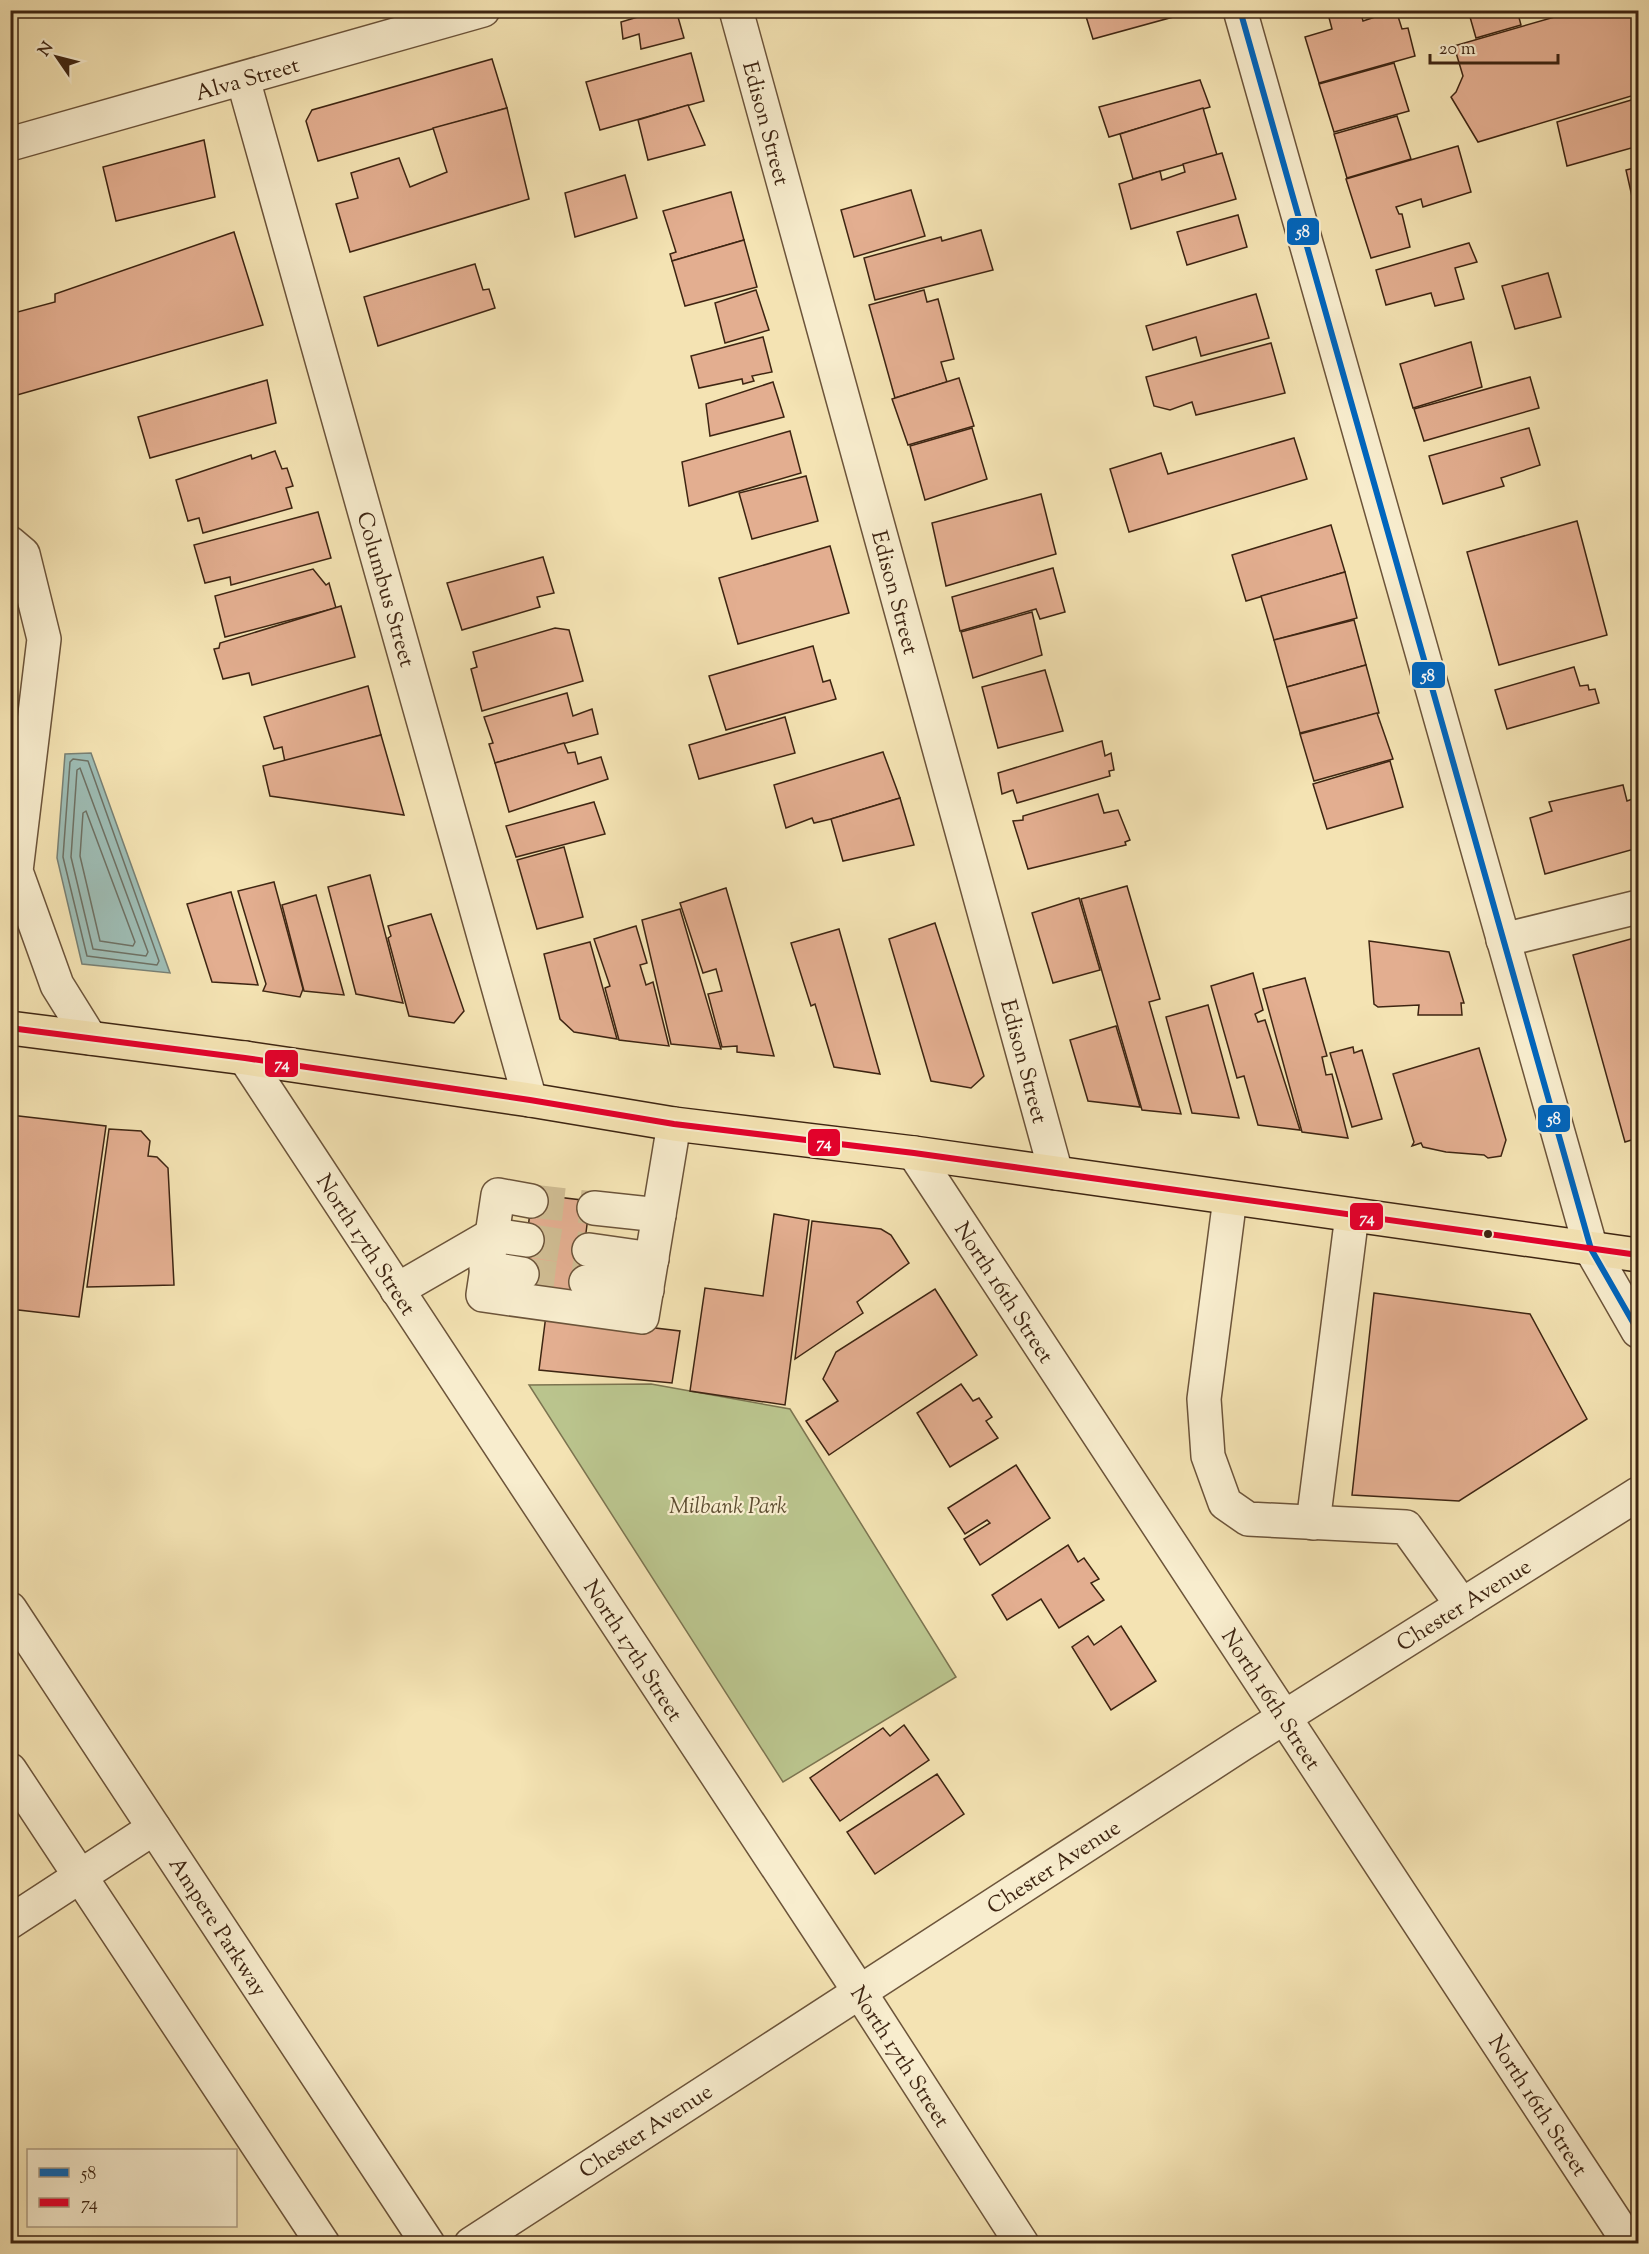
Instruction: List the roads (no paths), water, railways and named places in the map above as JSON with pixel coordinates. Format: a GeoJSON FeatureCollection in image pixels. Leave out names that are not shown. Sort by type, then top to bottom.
{"type":"FeatureCollection","features":[{"type":"Feature","properties":{"kind":"main road"},"geometry":{"type":"LineString","coordinates":[[10,1028],[245,1058],[530,1100],[674,1124],[914,1153],[1638,1254]]}},
{"type":"Feature","properties":{"kind":"street","name":"Alva Street"},"geometry":{"type":"LineString","coordinates":[[10,144],[483,10]]}},
{"type":"Feature","properties":{"kind":"street","name":"Edison Street"},"geometry":{"type":"LineString","coordinates":[[736,10],[1056,1173]]}},
{"type":"Feature","properties":{"kind":"street"},"geometry":{"type":"LineString","coordinates":[[1240,10],[1591,1249],[1638,1331]]}},
{"type":"Feature","properties":{"kind":"street","name":"Columbus Street"},"geometry":{"type":"LineString","coordinates":[[243,79],[530,1100]]}},
{"type":"Feature","properties":{"kind":"street"},"geometry":{"type":"LineString","coordinates":[[10,543],[23,554],[44,639],[25,678],[16,871],[25,937],[90,1038]]}},
{"type":"Feature","properties":{"kind":"street"},"geometry":{"type":"LineString","coordinates":[[1503,939],[1638,907]]}},
{"type":"Feature","properties":{"kind":"street","name":"North 17th Street"},"geometry":{"type":"LineString","coordinates":[[245,1058],[859,1991],[1022,2244]]}},
{"type":"Feature","properties":{"kind":"street"},"geometry":{"type":"LineString","coordinates":[[531,1201],[498,1195],[483,1295],[642,1317],[674,1124]]}},
{"type":"Feature","properties":{"kind":"street","name":"North 16th Street"},"geometry":{"type":"LineString","coordinates":[[914,1153],[1630,2244]]}},
{"type":"Feature","properties":{"kind":"street"},"geometry":{"type":"LineString","coordinates":[[1230,1198],[1204,1399],[1208,1456],[1225,1503],[1248,1519],[1406,1527],[1462,1605]]}},
{"type":"Feature","properties":{"kind":"street"},"geometry":{"type":"LineString","coordinates":[[594,1208],[659,1215]]}},
{"type":"Feature","properties":{"kind":"street"},"geometry":{"type":"LineString","coordinates":[[1312,1523],[1352,1215]]}},
{"type":"Feature","properties":{"kind":"street"},"geometry":{"type":"LineString","coordinates":[[397,1290],[492,1235],[527,1240]]}},
{"type":"Feature","properties":{"kind":"street"},"geometry":{"type":"LineString","coordinates":[[589,1250],[652,1259]]}},
{"type":"Feature","properties":{"kind":"street"},"geometry":{"type":"LineString","coordinates":[[486,1268],[522,1274]]}},
{"type":"Feature","properties":{"kind":"street"},"geometry":{"type":"LineString","coordinates":[[586,1282],[647,1290]]}},
{"type":"Feature","properties":{"kind":"street","name":"Chester Avenue"},"geometry":{"type":"LineString","coordinates":[[471,2244],[1284,1717],[1638,1494]]}},
{"type":"Feature","properties":{"kind":"street","name":"Ampere Parkway"},"geometry":{"type":"LineString","coordinates":[[10,1610],[428,2244]]}},
{"type":"Feature","properties":{"kind":"street"},"geometry":{"type":"LineString","coordinates":[[10,1770],[323,2244]]}},
{"type":"Feature","properties":{"kind":"street"},"geometry":{"type":"LineString","coordinates":[[10,1922],[154,1828]]}},
{"type":"Feature","properties":{"kind":"water"},"geometry":{"type":"Polygon","coordinates":[[[91,753],[170,973],[82,964],[57,858],[65,754],[91,753]]]}},
{"type":"Feature","properties":{"kind":"tunnel"},"geometry":{"type":"LineString","coordinates":[[531,1201],[594,1208]]}},
{"type":"Feature","properties":{"kind":"tunnel"},"geometry":{"type":"LineString","coordinates":[[527,1240],[589,1250]]}},
{"type":"Feature","properties":{"kind":"tunnel"},"geometry":{"type":"LineString","coordinates":[[522,1274],[586,1282]]}},
{"type":"Feature","properties":{"kind":"park label","name":"Milbank Park"},"geometry":{"type":"Point","coordinates":[728,1505]}}]}
